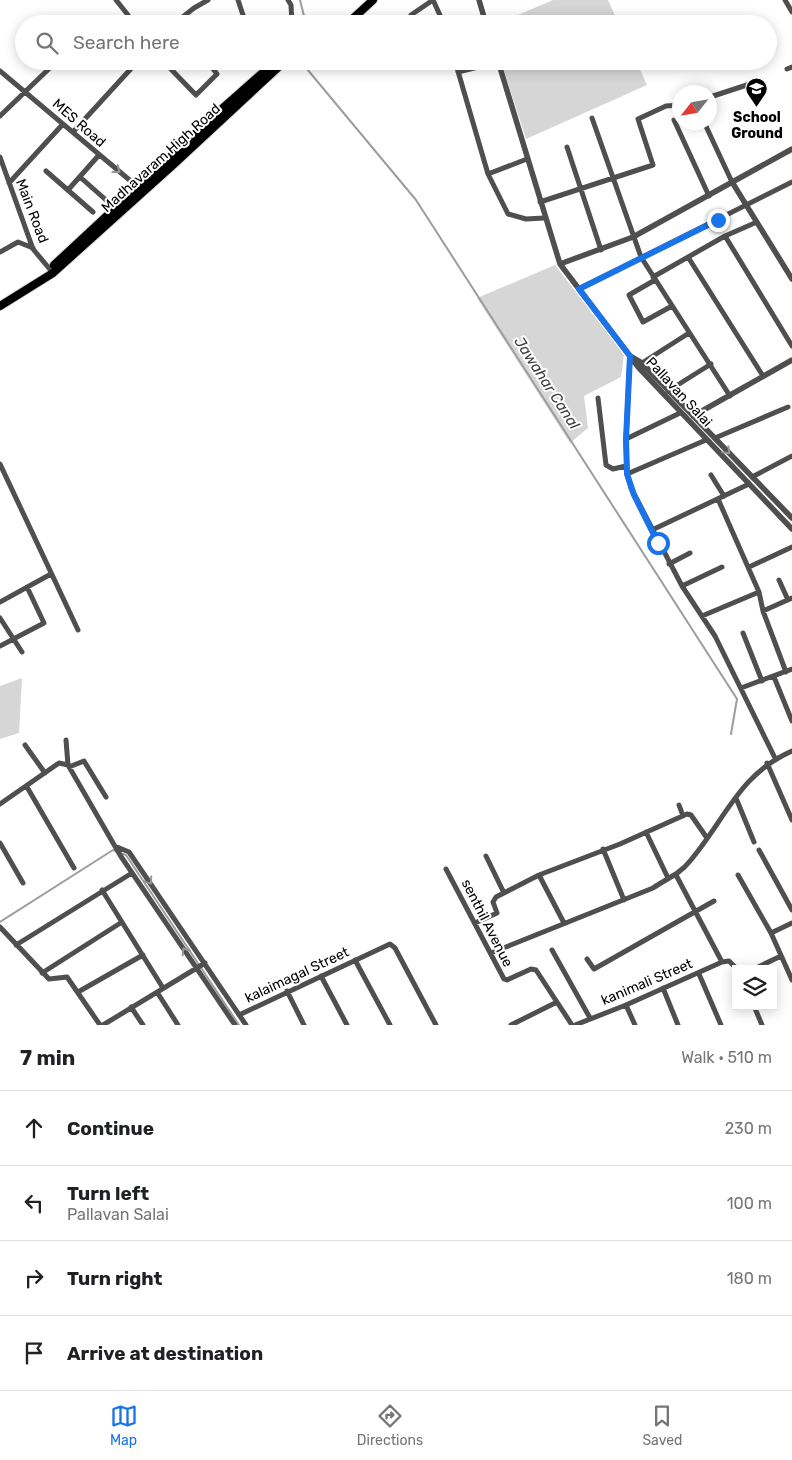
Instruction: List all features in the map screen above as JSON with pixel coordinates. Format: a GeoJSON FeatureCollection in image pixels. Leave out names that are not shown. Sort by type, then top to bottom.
{"type":"FeatureCollection","features":[{"type":"Feature","properties":{"kind":"main road"},"geometry":{"type":"LineString","coordinates":[[356,15],[373,0]]}},
{"type":"Feature","properties":{"kind":"main road","name":"Madhavaram High Road"},"geometry":{"type":"LineString","coordinates":[[51,271],[269,71]]}},
{"type":"Feature","properties":{"kind":"main road"},"geometry":{"type":"LineString","coordinates":[[0,301],[51,271]]}},
{"type":"Feature","properties":{"kind":"main road"},"geometry":{"type":"LineString","coordinates":[[0,306],[51,271]]}},
{"type":"Feature","properties":{"kind":"street"},"geometry":{"type":"LineString","coordinates":[[116,0],[127,15]]}},
{"type":"Feature","properties":{"kind":"street"},"geometry":{"type":"LineString","coordinates":[[184,15],[208,0]]}},
{"type":"Feature","properties":{"kind":"street"},"geometry":{"type":"LineString","coordinates":[[238,0],[243,15]]}},
{"type":"Feature","properties":{"kind":"street"},"geometry":{"type":"LineString","coordinates":[[411,15],[433,0],[440,15]]}},
{"type":"Feature","properties":{"kind":"street"},"geometry":{"type":"LineString","coordinates":[[479,0],[483,15]]}},
{"type":"Feature","properties":{"kind":"street"},"geometry":{"type":"LineString","coordinates":[[785,0],[792,12]]}},
{"type":"Feature","properties":{"kind":"street"},"geometry":{"type":"LineString","coordinates":[[291,2],[292,15]]}},
{"type":"Feature","properties":{"kind":"street"},"geometry":{"type":"LineString","coordinates":[[0,116],[47,70]]}},
{"type":"Feature","properties":{"kind":"street"},"geometry":{"type":"LineString","coordinates":[[73,132],[130,70]]}},
{"type":"Feature","properties":{"kind":"street"},"geometry":{"type":"LineString","coordinates":[[172,70],[196,95],[217,74],[214,70]]}},
{"type":"Feature","properties":{"kind":"street"},"geometry":{"type":"LineString","coordinates":[[465,70],[458,72],[488,174],[508,214],[526,219],[544,218]]}},
{"type":"Feature","properties":{"kind":"street","name":"Pallavan Salai"},"geometry":{"type":"LineString","coordinates":[[501,70],[544,218],[560,264],[630,356],[680,413],[792,529]]}},
{"type":"Feature","properties":{"kind":"street","name":"MES Road"},"geometry":{"type":"LineString","coordinates":[[0,71],[140,189]]}},
{"type":"Feature","properties":{"kind":"street"},"geometry":{"type":"LineString","coordinates":[[717,95],[750,84]]}},
{"type":"Feature","properties":{"kind":"street"},"geometry":{"type":"LineString","coordinates":[[540,202],[653,165],[638,119],[666,106],[672,106]]}},
{"type":"Feature","properties":{"kind":"street"},"geometry":{"type":"LineString","coordinates":[[592,118],[641,257],[730,396]]}},
{"type":"Feature","properties":{"kind":"street"},"geometry":{"type":"LineString","coordinates":[[9,182],[63,124]]}},
{"type":"Feature","properties":{"kind":"street"},"geometry":{"type":"LineString","coordinates":[[679,130],[709,196]]}},
{"type":"Feature","properties":{"kind":"street"},"geometry":{"type":"LineString","coordinates":[[708,130],[732,182],[792,279]]}},
{"type":"Feature","properties":{"kind":"street"},"geometry":{"type":"LineString","coordinates":[[567,147],[601,250]]}},
{"type":"Feature","properties":{"kind":"street"},"geometry":{"type":"LineString","coordinates":[[560,264],[633,237],[792,149]]}},
{"type":"Feature","properties":{"kind":"street"},"geometry":{"type":"LineString","coordinates":[[68,190],[99,155]]}},
{"type":"Feature","properties":{"kind":"street","name":"Main Road"},"geometry":{"type":"LineString","coordinates":[[0,158],[33,249],[51,271]]}},
{"type":"Feature","properties":{"kind":"street"},"geometry":{"type":"LineString","coordinates":[[488,174],[527,159]]}},
{"type":"Feature","properties":{"kind":"street"},"geometry":{"type":"LineString","coordinates":[[46,171],[93,212]]}},
{"type":"Feature","properties":{"kind":"street"},"geometry":{"type":"LineString","coordinates":[[80,177],[106,200]]}},
{"type":"Feature","properties":{"kind":"street"},"geometry":{"type":"LineString","coordinates":[[579,289],[792,182]]}},
{"type":"Feature","properties":{"kind":"street"},"geometry":{"type":"LineString","coordinates":[[672,306],[644,322],[629,295],[688,257],[725,236],[757,222]]}},
{"type":"Feature","properties":{"kind":"street"},"geometry":{"type":"LineString","coordinates":[[725,236],[792,346]]}},
{"type":"Feature","properties":{"kind":"street"},"geometry":{"type":"LineString","coordinates":[[0,252],[18,242],[33,249]]}},
{"type":"Feature","properties":{"kind":"street"},"geometry":{"type":"LineString","coordinates":[[688,257],[763,376]]}},
{"type":"Feature","properties":{"kind":"street"},"geometry":{"type":"LineString","coordinates":[[642,363],[689,333]]}},
{"type":"Feature","properties":{"kind":"street"},"geometry":{"type":"LineString","coordinates":[[775,758],[741,688],[702,616],[682,586],[634,495],[626,466],[630,356],[642,363],[792,518]]}},
{"type":"Feature","properties":{"kind":"street"},"geometry":{"type":"LineString","coordinates":[[693,416],[792,360]]}},
{"type":"Feature","properties":{"kind":"street"},"geometry":{"type":"LineString","coordinates":[[668,391],[711,364]]}},
{"type":"Feature","properties":{"kind":"street"},"geometry":{"type":"LineString","coordinates":[[598,398],[606,465],[613,469],[626,466]]}},
{"type":"Feature","properties":{"kind":"street"},"geometry":{"type":"LineString","coordinates":[[715,438],[788,407]]}},
{"type":"Feature","properties":{"kind":"street"},"geometry":{"type":"LineString","coordinates":[[626,439],[680,413]]}},
{"type":"Feature","properties":{"kind":"street"},"geometry":{"type":"LineString","coordinates":[[627,474],[706,440]]}},
{"type":"Feature","properties":{"kind":"street"},"geometry":{"type":"LineString","coordinates":[[752,477],[792,456]]}},
{"type":"Feature","properties":{"kind":"street"},"geometry":{"type":"LineString","coordinates":[[0,464],[78,630]]}},
{"type":"Feature","properties":{"kind":"street"},"geometry":{"type":"LineString","coordinates":[[711,475],[724,496]]}},
{"type":"Feature","properties":{"kind":"street"},"geometry":{"type":"LineString","coordinates":[[652,530],[749,484]]}},
{"type":"Feature","properties":{"kind":"street"},"geometry":{"type":"LineString","coordinates":[[718,499],[759,592],[763,611],[786,672]]}},
{"type":"Feature","properties":{"kind":"street"},"geometry":{"type":"LineString","coordinates":[[749,567],[792,547]]}},
{"type":"Feature","properties":{"kind":"street"},"geometry":{"type":"LineString","coordinates":[[670,564],[690,553]]}},
{"type":"Feature","properties":{"kind":"street"},"geometry":{"type":"LineString","coordinates":[[682,586],[722,567]]}},
{"type":"Feature","properties":{"kind":"street"},"geometry":{"type":"LineString","coordinates":[[0,602],[51,574]]}},
{"type":"Feature","properties":{"kind":"street"},"geometry":{"type":"LineString","coordinates":[[763,611],[790,599],[779,580]]}},
{"type":"Feature","properties":{"kind":"street"},"geometry":{"type":"LineString","coordinates":[[0,646],[44,623],[27,587]]}},
{"type":"Feature","properties":{"kind":"street"},"geometry":{"type":"LineString","coordinates":[[702,616],[759,592]]}},
{"type":"Feature","properties":{"kind":"street"},"geometry":{"type":"LineString","coordinates":[[0,618],[22,652]]}},
{"type":"Feature","properties":{"kind":"street"},"geometry":{"type":"LineString","coordinates":[[743,633],[762,681]]}},
{"type":"Feature","properties":{"kind":"street"},"geometry":{"type":"LineString","coordinates":[[741,688],[792,669]]}},
{"type":"Feature","properties":{"kind":"street"},"geometry":{"type":"LineString","coordinates":[[774,677],[792,721]]}},
{"type":"Feature","properties":{"kind":"street"},"geometry":{"type":"LineString","coordinates":[[66,740],[68,766]]}},
{"type":"Feature","properties":{"kind":"street"},"geometry":{"type":"LineString","coordinates":[[25,745],[46,773]]}},
{"type":"Feature","properties":{"kind":"street"},"geometry":{"type":"LineString","coordinates":[[491,953],[653,888],[676,875],[689,862],[736,798],[767,763],[792,751]]}},
{"type":"Feature","properties":{"kind":"street"},"geometry":{"type":"LineString","coordinates":[[0,804],[59,763],[68,766],[84,761],[106,797]]}},
{"type":"Feature","properties":{"kind":"street"},"geometry":{"type":"LineString","coordinates":[[767,763],[792,820]]}},
{"type":"Feature","properties":{"kind":"street","name":"kalaimagal Street"},"geometry":{"type":"LineString","coordinates":[[68,766],[132,873],[234,1023]]}},
{"type":"Feature","properties":{"kind":"street"},"geometry":{"type":"LineString","coordinates":[[27,787],[74,868]]}},
{"type":"Feature","properties":{"kind":"street"},"geometry":{"type":"LineString","coordinates":[[736,798],[754,842]]}},
{"type":"Feature","properties":{"kind":"street"},"geometry":{"type":"LineString","coordinates":[[678,805],[684,816]]}},
{"type":"Feature","properties":{"kind":"street"},"geometry":{"type":"LineString","coordinates":[[475,923],[497,913],[494,899],[539,874],[684,816],[691,815],[707,838]]}},
{"type":"Feature","properties":{"kind":"street"},"geometry":{"type":"LineString","coordinates":[[646,832],[668,878]]}},
{"type":"Feature","properties":{"kind":"street"},"geometry":{"type":"LineString","coordinates":[[0,843],[23,883]]}},
{"type":"Feature","properties":{"kind":"street"},"geometry":{"type":"LineString","coordinates":[[603,849],[624,900]]}},
{"type":"Feature","properties":{"kind":"street"},"geometry":{"type":"LineString","coordinates":[[758,850],[792,910]]}},
{"type":"Feature","properties":{"kind":"street","name":"kalaimagal Street"},"geometry":{"type":"LineString","coordinates":[[119,851],[130,852],[239,1015],[390,944],[395,948],[436,1025]]}},
{"type":"Feature","properties":{"kind":"street"},"geometry":{"type":"LineString","coordinates":[[486,856],[504,893]]}},
{"type":"Feature","properties":{"kind":"street","name":"senthil Avenue"},"geometry":{"type":"LineString","coordinates":[[446,868],[504,979],[507,980],[531,969],[536,970],[573,1025]]}},
{"type":"Feature","properties":{"kind":"street"},"geometry":{"type":"LineString","coordinates":[[16,945],[132,873]]}},
{"type":"Feature","properties":{"kind":"street"},"geometry":{"type":"LineString","coordinates":[[539,874],[564,924]]}},
{"type":"Feature","properties":{"kind":"street"},"geometry":{"type":"LineString","coordinates":[[676,875],[698,912],[722,962]]}},
{"type":"Feature","properties":{"kind":"street"},"geometry":{"type":"LineString","coordinates":[[738,875],[771,933],[792,980]]}},
{"type":"Feature","properties":{"kind":"street"},"geometry":{"type":"LineString","coordinates":[[102,890],[164,988]]}},
{"type":"Feature","properties":{"kind":"street"},"geometry":{"type":"LineString","coordinates":[[587,959],[594,969],[714,902]]}},
{"type":"Feature","properties":{"kind":"street"},"geometry":{"type":"LineString","coordinates":[[42,973],[122,922]]}},
{"type":"Feature","properties":{"kind":"street"},"geometry":{"type":"LineString","coordinates":[[771,933],[792,923]]}},
{"type":"Feature","properties":{"kind":"street"},"geometry":{"type":"LineString","coordinates":[[0,927],[49,979],[67,976],[102,1025],[204,964]]}},
{"type":"Feature","properties":{"kind":"street"},"geometry":{"type":"LineString","coordinates":[[552,950],[590,1018]]}},
{"type":"Feature","properties":{"kind":"street"},"geometry":{"type":"LineString","coordinates":[[78,992],[143,955]]}},
{"type":"Feature","properties":{"kind":"street"},"geometry":{"type":"LineString","coordinates":[[762,965],[781,956]]}},
{"type":"Feature","properties":{"kind":"street"},"geometry":{"type":"LineString","coordinates":[[355,960],[390,1025]]}},
{"type":"Feature","properties":{"kind":"street","name":"kanimali Street"},"geometry":{"type":"LineString","coordinates":[[573,1025],[626,1005],[699,974],[722,962],[729,961],[732,965]]}},
{"type":"Feature","properties":{"kind":"street"},"geometry":{"type":"LineString","coordinates":[[699,974],[721,1025]]}},
{"type":"Feature","properties":{"kind":"street"},"geometry":{"type":"LineString","coordinates":[[320,976],[347,1025]]}},
{"type":"Feature","properties":{"kind":"street"},"geometry":{"type":"LineString","coordinates":[[663,988],[678,1025]]}},
{"type":"Feature","properties":{"kind":"street"},"geometry":{"type":"LineString","coordinates":[[287,991],[304,1025]]}},
{"type":"Feature","properties":{"kind":"street"},"geometry":{"type":"LineString","coordinates":[[157,992],[178,1025]]}},
{"type":"Feature","properties":{"kind":"street"},"geometry":{"type":"LineString","coordinates":[[511,1025],[557,1002]]}},
{"type":"Feature","properties":{"kind":"street"},"geometry":{"type":"LineString","coordinates":[[626,1005],[635,1025]]}},
{"type":"Feature","properties":{"kind":"street"},"geometry":{"type":"LineString","coordinates":[[131,1007],[143,1025]]}},
{"type":"Feature","properties":{"kind":"street"},"geometry":{"type":"LineString","coordinates":[[756,1010],[762,1025]]}},
{"type":"Feature","properties":{"kind":"street"},"geometry":{"type":"LineString","coordinates":[[239,1015],[246,1025]]}},
{"type":"Feature","properties":{"kind":"shaded area"},"geometry":{"type":"Polygon","coordinates":[[[553,0],[608,0],[615,15],[518,15],[553,0]]]}},
{"type":"Feature","properties":{"kind":"shaded area"},"geometry":{"type":"Polygon","coordinates":[[[504,70],[640,70],[647,85],[526,139],[504,70]]]}},
{"type":"Feature","properties":{"kind":"shaded area"},"geometry":{"type":"Polygon","coordinates":[[[555,265],[624,355],[621,377],[584,396],[588,428],[570,443],[477,298],[555,265]]]}},
{"type":"Feature","properties":{"kind":"shaded area"},"geometry":{"type":"Polygon","coordinates":[[[22,678],[19,733],[0,739],[0,686],[22,678]]]}},
{"type":"Feature","properties":{"kind":"waterway","name":"Jawahar Canal"},"geometry":{"type":"LineString","coordinates":[[300,0],[304,15]]}},
{"type":"Feature","properties":{"kind":"waterway","name":"Jawahar Canal"},"geometry":{"type":"LineString","coordinates":[[308,70],[416,200],[737,699],[731,734]]}},
{"type":"Feature","properties":{"kind":"waterway"},"geometry":{"type":"LineString","coordinates":[[0,922],[113,850],[116,851]]}},
{"type":"Feature","properties":{"kind":"waterway"},"geometry":{"type":"LineString","coordinates":[[120,853],[126,855],[239,1025]]}},
{"type":"Feature","properties":{"kind":"place","name":"School Ground"},"geometry":{"type":"Point","coordinates":[757,108]}},
{"type":"Feature","properties":{"kind":"route"},"geometry":{"type":"LineString","coordinates":[[658,543],[634,495],[627,474],[626,439],[630,356],[579,289],[718,220]]}}]}
